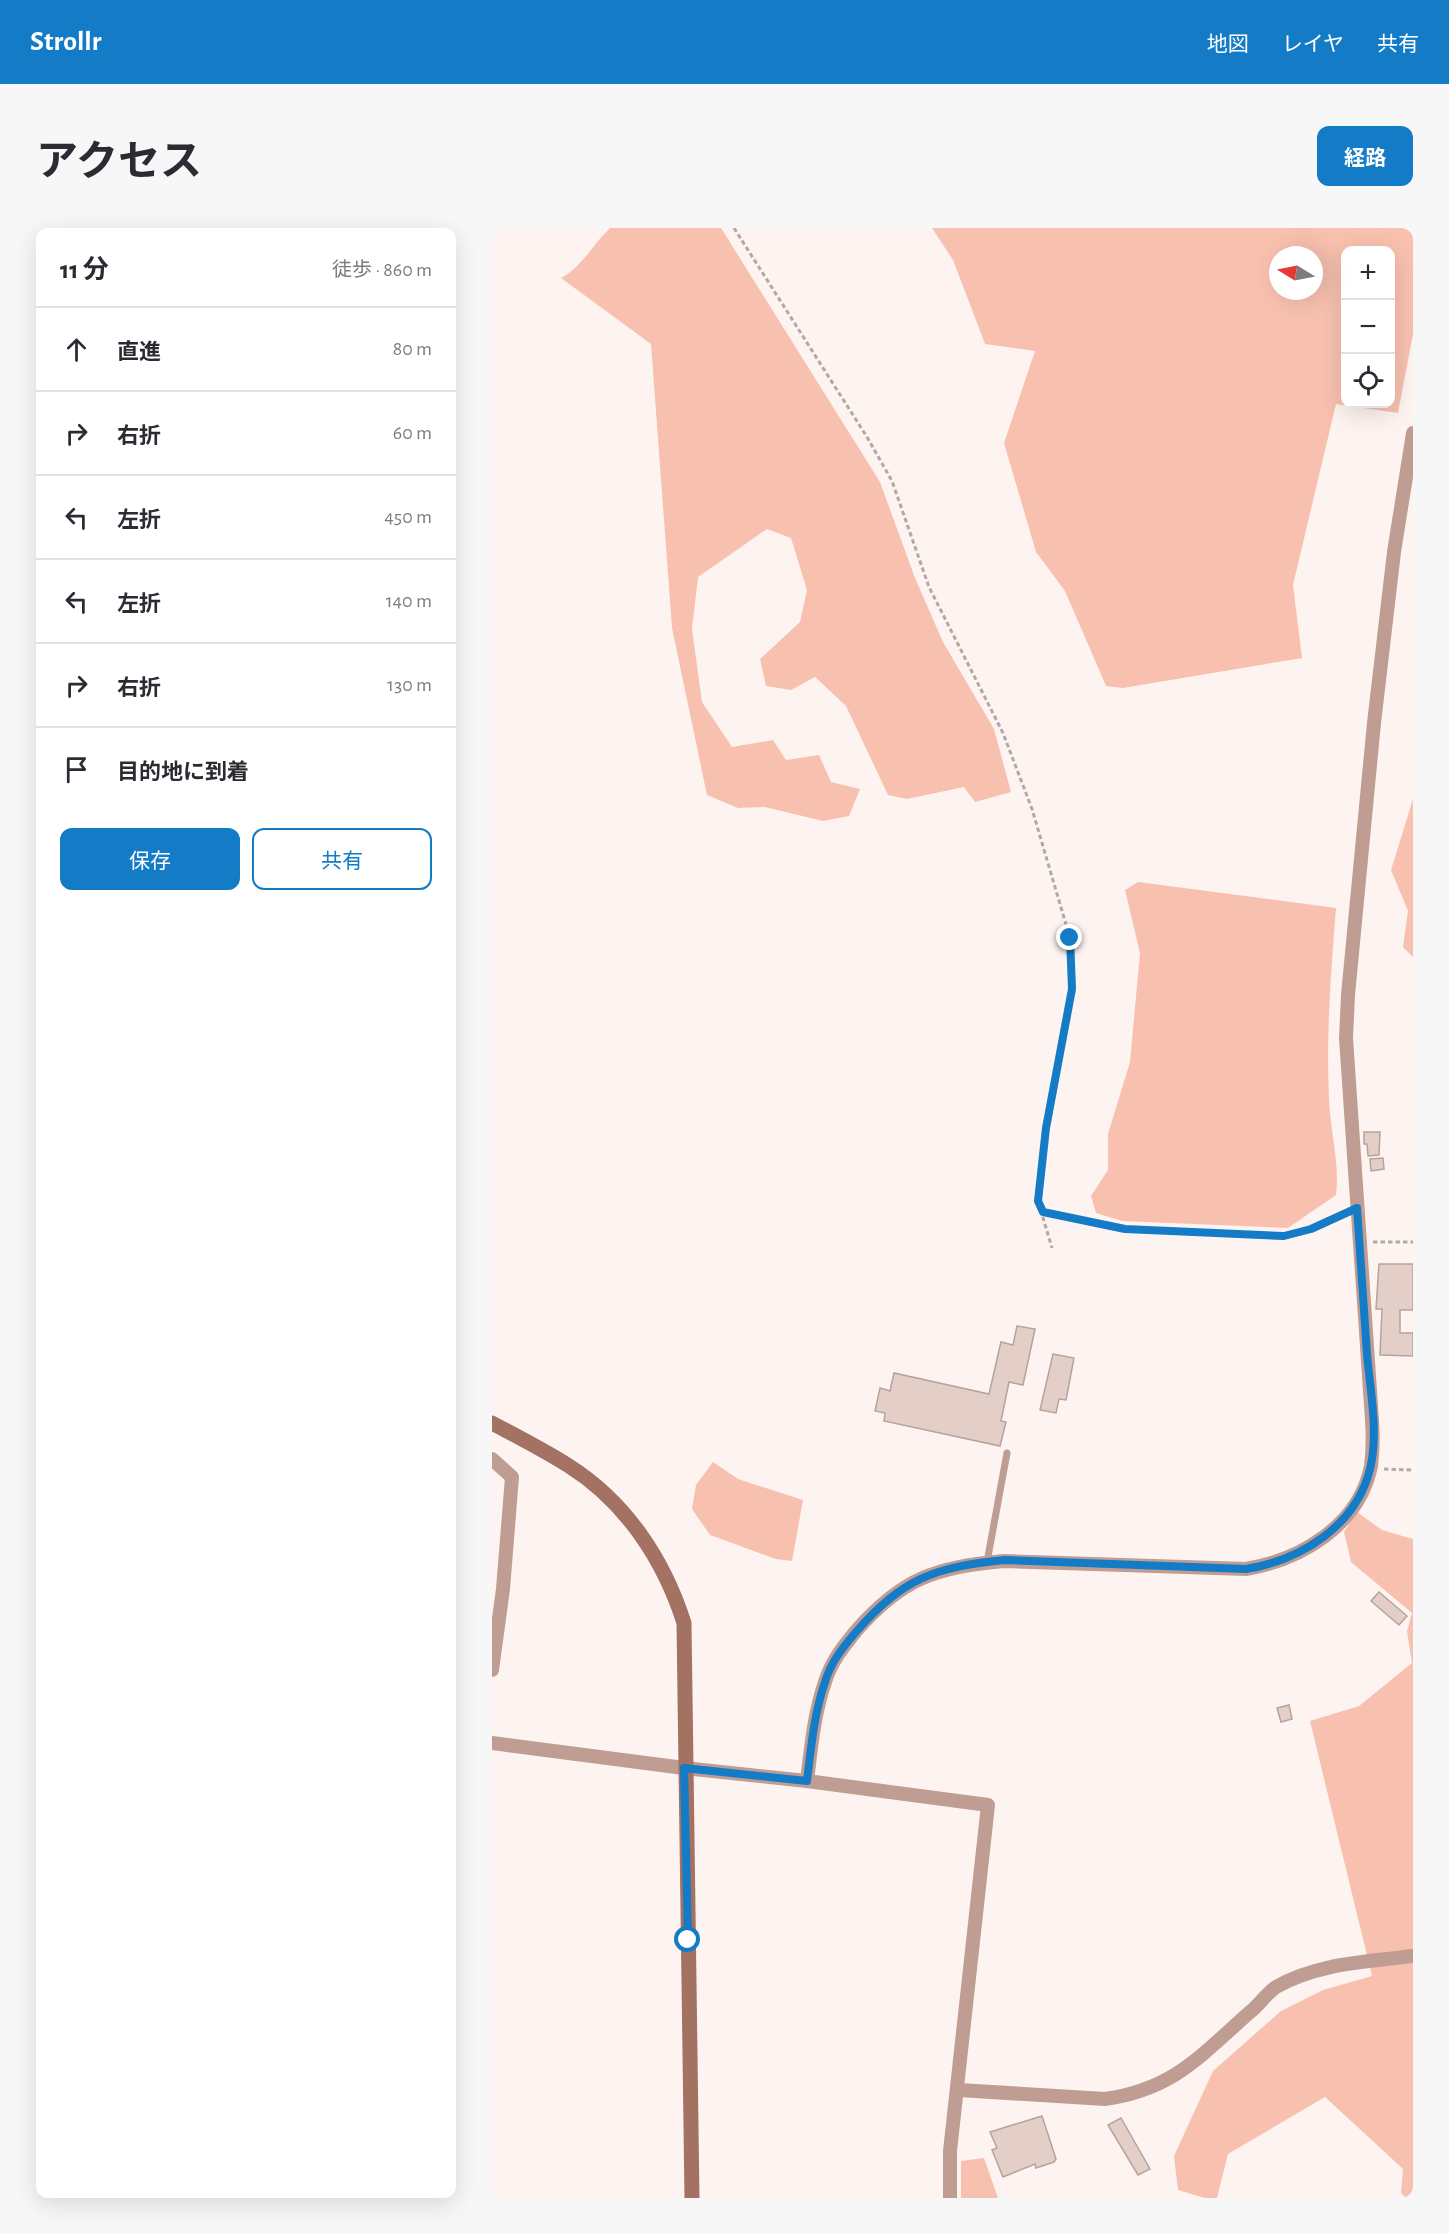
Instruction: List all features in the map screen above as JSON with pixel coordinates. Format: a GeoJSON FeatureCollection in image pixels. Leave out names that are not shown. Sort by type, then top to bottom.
{"type":"FeatureCollection","features":[{"type":"Feature","properties":{"kind":"street"},"geometry":{"type":"LineString","coordinates":[[807,1781],[817,1709],[825,1680],[837,1653],[876,1609],[907,1584],[932,1573],[965,1564],[987,1562],[1089,1562],[1246,1569],[1275,1564],[1320,1541],[1360,1495],[1370,1468],[1372,1420],[1346,1038],[1348,995],[1374,723],[1395,552],[1413,433]]}},
{"type":"Feature","properties":{"kind":"street"},"geometry":{"type":"LineString","coordinates":[[492,1423],[570,1466],[619,1507],[655,1554],[673,1589],[684,1623],[684,1768],[692,2198]]}},
{"type":"Feature","properties":{"kind":"street"},"geometry":{"type":"LineString","coordinates":[[492,1459],[512,1477],[503,1589],[492,1670]]}},
{"type":"Feature","properties":{"kind":"street"},"geometry":{"type":"LineString","coordinates":[[492,1743],[988,1805],[959,2090],[950,2151],[950,2198]]}},
{"type":"Feature","properties":{"kind":"street"},"geometry":{"type":"LineString","coordinates":[[959,2090],[1104,2099],[1154,2088],[1181,2072],[1276,1988],[1325,1967],[1413,1956]]}},
{"type":"Feature","properties":{"kind":"lane"},"geometry":{"type":"LineString","coordinates":[[987,1562],[1007,1453]]}},
{"type":"Feature","properties":{"kind":"path"},"geometry":{"type":"LineString","coordinates":[[734,228],[867,436],[892,481],[929,587],[1003,733],[1032,809],[1070,938],[1072,989],[1046,1128],[1038,1201],[1052,1248]]}},
{"type":"Feature","properties":{"kind":"path"},"geometry":{"type":"LineString","coordinates":[[1043,1212],[1125,1229],[1284,1236],[1311,1229],[1357,1208]]}},
{"type":"Feature","properties":{"kind":"path"},"geometry":{"type":"LineString","coordinates":[[1359,1242],[1413,1242]]}},
{"type":"Feature","properties":{"kind":"path"},"geometry":{"type":"LineString","coordinates":[[1370,1468],[1413,1470]]}},
{"type":"Feature","properties":{"kind":"shaded area"},"geometry":{"type":"Polygon","coordinates":[[[610,228],[721,228],[880,482],[915,578],[943,642],[994,729],[1011,792],[975,802],[964,787],[907,799],[888,795],[846,706],[815,677],[791,690],[766,686],[760,659],[800,622],[807,590],[791,538],[767,529],[698,577],[692,629],[702,702],[732,747],[773,740],[786,760],[819,755],[831,782],[860,789],[849,816],[823,821],[765,807],[738,808],[707,795],[672,628],[651,344],[561,278],[581,262],[610,228]]]}},
{"type":"Feature","properties":{"kind":"shaded area"},"geometry":{"type":"Polygon","coordinates":[[[932,228],[1413,228],[1413,334],[1398,413],[1364,408],[1395,408],[1395,246],[1341,246],[1341,405],[1336,404],[1293,585],[1302,658],[1123,688],[1106,686],[1065,591],[1036,552],[1004,443],[1035,351],[985,344],[953,260],[932,228]]]}},
{"type":"Feature","properties":{"kind":"shaded area"},"geometry":{"type":"Polygon","coordinates":[[[1413,799],[1413,957],[1403,947],[1408,911],[1391,870],[1413,799]]]}},
{"type":"Feature","properties":{"kind":"shaded area"},"geometry":{"type":"Polygon","coordinates":[[[1138,882],[1336,908],[1328,1074],[1337,1171],[1336,1195],[1288,1228],[1122,1221],[1096,1213],[1091,1196],[1108,1170],[1108,1134],[1130,1062],[1140,953],[1125,890],[1138,882]]]}},
{"type":"Feature","properties":{"kind":"shaded area"},"geometry":{"type":"Polygon","coordinates":[[[713,1462],[738,1479],[803,1500],[792,1561],[776,1559],[710,1535],[692,1509],[696,1485],[713,1462]]]}},
{"type":"Feature","properties":{"kind":"shaded area"},"geometry":{"type":"Polygon","coordinates":[[[1357,1512],[1382,1530],[1413,1539],[1413,2198],[1406,2198],[1401,2193],[1403,2169],[1325,2097],[1228,2154],[1217,2198],[1205,2198],[1178,2190],[1174,2156],[1213,2071],[1281,2011],[1323,1990],[1372,1976],[1310,1721],[1359,1706],[1412,1663],[1407,1631],[1412,1613],[1351,1562],[1344,1532],[1357,1512]]]}},
{"type":"Feature","properties":{"kind":"shaded area"},"geometry":{"type":"Polygon","coordinates":[[[984,2158],[998,2198],[961,2198],[961,2161],[984,2158]]]}},
{"type":"Feature","properties":{"kind":"building"},"geometry":{"type":"Polygon","coordinates":[[[1364,1132],[1380,1132],[1379,1155],[1368,1156],[1367,1144],[1364,1144],[1364,1132]]]}},
{"type":"Feature","properties":{"kind":"building"},"geometry":{"type":"Polygon","coordinates":[[[1383,1158],[1384,1169],[1371,1171],[1370,1159],[1383,1158]]]}},
{"type":"Feature","properties":{"kind":"building"},"geometry":{"type":"Polygon","coordinates":[[[1379,1264],[1413,1264],[1413,1310],[1400,1310],[1400,1333],[1413,1333],[1413,1356],[1380,1355],[1382,1309],[1376,1309],[1379,1264]]]}},
{"type":"Feature","properties":{"kind":"building"},"geometry":{"type":"Polygon","coordinates":[[[1017,1326],[1035,1329],[1023,1385],[1009,1382],[1001,1421],[1006,1422],[1000,1446],[884,1421],[885,1413],[875,1411],[880,1388],[890,1391],[894,1373],[989,1394],[1001,1342],[1013,1345],[1017,1326]]]}},
{"type":"Feature","properties":{"kind":"building"},"geometry":{"type":"Polygon","coordinates":[[[1053,1354],[1074,1358],[1066,1400],[1059,1399],[1056,1413],[1040,1410],[1053,1354]]]}},
{"type":"Feature","properties":{"kind":"building"},"geometry":{"type":"Polygon","coordinates":[[[1379,1592],[1407,1616],[1399,1625],[1371,1601],[1379,1592]]]}},
{"type":"Feature","properties":{"kind":"building"},"geometry":{"type":"Polygon","coordinates":[[[1289,1705],[1292,1719],[1281,1722],[1277,1708],[1289,1705]]]}},
{"type":"Feature","properties":{"kind":"building"},"geometry":{"type":"Polygon","coordinates":[[[1042,2116],[1056,2159],[1054,2162],[1036,2168],[1035,2164],[1003,2177],[992,2150],[997,2148],[990,2132],[1042,2116]]]}},
{"type":"Feature","properties":{"kind":"building"},"geometry":{"type":"Polygon","coordinates":[[[1121,2118],[1150,2169],[1138,2175],[1108,2125],[1121,2118]]]}},
{"type":"Feature","properties":{"kind":"route"},"geometry":{"type":"LineString","coordinates":[[688,1940],[684,1768],[807,1781],[817,1709],[825,1680],[837,1653],[876,1609],[907,1584],[932,1573],[965,1564],[1004,1560],[1218,1569],[1246,1569],[1275,1564],[1301,1553],[1320,1541],[1344,1517],[1360,1495],[1370,1468],[1373,1446],[1357,1208],[1311,1229],[1284,1236],[1125,1229],[1043,1212],[1038,1201],[1046,1128],[1072,989],[1070,938]]}}]}
